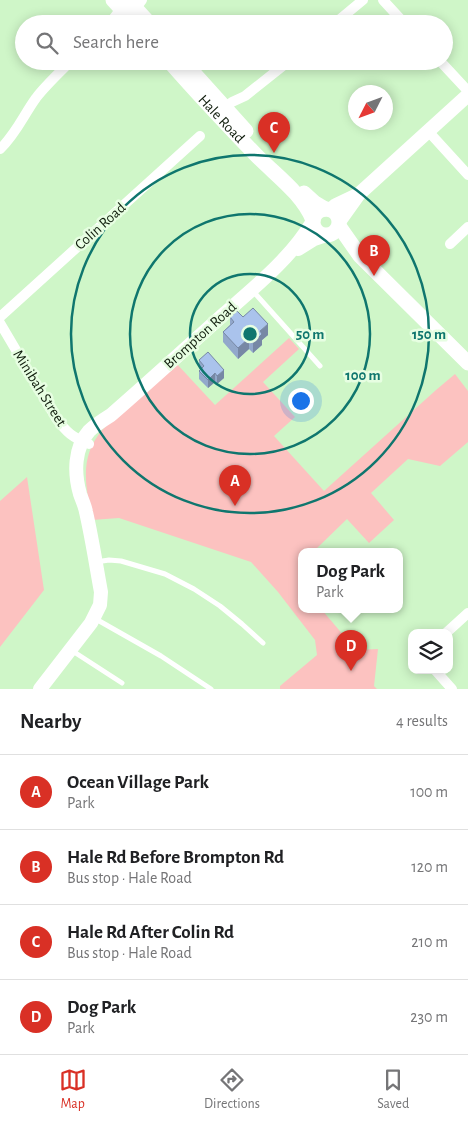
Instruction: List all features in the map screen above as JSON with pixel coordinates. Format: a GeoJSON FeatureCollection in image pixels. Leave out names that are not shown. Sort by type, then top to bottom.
{"type":"FeatureCollection","features":[{"type":"Feature","properties":{"kind":"main road","name":"Hale Road"},"geometry":{"type":"LineString","coordinates":[[178,70],[315,204],[360,256],[468,363]]}},
{"type":"Feature","properties":{"kind":"main road","name":"Hale Road"},"geometry":{"type":"LineString","coordinates":[[191,70],[266,166],[300,197],[313,220]]}},
{"type":"Feature","properties":{"kind":"main road"},"geometry":{"type":"LineString","coordinates":[[313,220],[318,213],[331,223]]}},
{"type":"Feature","properties":{"kind":"street"},"geometry":{"type":"LineString","coordinates":[[345,15],[363,0]]}},
{"type":"Feature","properties":{"kind":"street"},"geometry":{"type":"LineString","coordinates":[[383,0],[397,15]]}},
{"type":"Feature","properties":{"kind":"street"},"geometry":{"type":"LineString","coordinates":[[0,150],[12,137],[36,99],[62,70]]}},
{"type":"Feature","properties":{"kind":"street"},"geometry":{"type":"LineString","coordinates":[[224,114],[232,102],[245,96],[278,70]]}},
{"type":"Feature","properties":{"kind":"street"},"geometry":{"type":"LineString","coordinates":[[448,70],[468,93]]}},
{"type":"Feature","properties":{"kind":"street","name":"Brompton Road"},"geometry":{"type":"LineString","coordinates":[[289,254],[314,239],[331,223],[336,205],[359,194],[468,93]]}},
{"type":"Feature","properties":{"kind":"street"},"geometry":{"type":"LineString","coordinates":[[428,131],[468,175]]}},
{"type":"Feature","properties":{"kind":"street","name":"Colin Road"},"geometry":{"type":"LineString","coordinates":[[0,317],[200,136]]}},
{"type":"Feature","properties":{"kind":"street","name":"Brompton Road"},"geometry":{"type":"LineString","coordinates":[[86,443],[89,431],[111,415],[289,254],[313,220]]}},
{"type":"Feature","properties":{"kind":"street"},"geometry":{"type":"LineString","coordinates":[[450,244],[468,227]]}},
{"type":"Feature","properties":{"kind":"street","name":"Minibah Street"},"geometry":{"type":"LineString","coordinates":[[0,323],[66,432],[86,443]]}},
{"type":"Feature","properties":{"kind":"street"},"geometry":{"type":"LineString","coordinates":[[40,689],[93,618],[100,605],[101,592],[96,562],[86,510],[80,492],[76,461],[86,443]]}},
{"type":"Feature","properties":{"kind":"street"},"geometry":{"type":"LineString","coordinates":[[450,629],[468,613]]}},
{"type":"Feature","properties":{"kind":"street"},"geometry":{"type":"LineString","coordinates":[[439,674],[452,689]]}},
{"type":"Feature","properties":{"kind":"lane"},"geometry":{"type":"LineString","coordinates":[[252,289],[320,366]]}},
{"type":"Feature","properties":{"kind":"lane"},"geometry":{"type":"LineString","coordinates":[[96,562],[121,561],[165,574],[194,589],[220,606],[263,643]]}},
{"type":"Feature","properties":{"kind":"lane"},"geometry":{"type":"LineString","coordinates":[[93,618],[161,656],[211,689]]}},
{"type":"Feature","properties":{"kind":"lane"},"geometry":{"type":"LineString","coordinates":[[70,650],[122,683]]}},
{"type":"Feature","properties":{"kind":"shaded area"},"geometry":{"type":"Polygon","coordinates":[[[289,338],[299,349],[263,382],[295,417],[274,436],[324,491],[455,374],[468,391],[468,442],[440,466],[408,459],[371,493],[394,520],[369,543],[347,519],[317,548],[298,548],[298,613],[325,613],[356,650],[378,649],[374,686],[377,689],[280,689],[280,686],[317,655],[315,640],[278,592],[251,562],[119,518],[92,520],[86,484],[87,462],[95,440],[103,429],[176,363],[215,405],[289,338]]]}},
{"type":"Feature","properties":{"kind":"shaded area"},"geometry":{"type":"Polygon","coordinates":[[[27,477],[44,590],[0,647],[0,501],[27,477]]]}},
{"type":"Feature","properties":{"kind":"building"},"geometry":{"type":"Polygon","coordinates":[[[253,308],[268,324],[260,331],[262,334],[253,343],[249,338],[238,348],[223,332],[234,322],[230,317],[237,311],[243,317],[253,308]]]}},
{"type":"Feature","properties":{"kind":"building"},"geometry":{"type":"Polygon","coordinates":[[[208,352],[224,370],[217,376],[215,373],[208,380],[199,371],[204,366],[199,360],[208,352]]]}},
{"type":"Feature","properties":{"kind":"place","name":"Hale Rd After Colin Rd"},"geometry":{"type":"Point","coordinates":[274,153]}},
{"type":"Feature","properties":{"kind":"place","name":"Hale Rd Before Brompton Rd"},"geometry":{"type":"Point","coordinates":[374,276]}},
{"type":"Feature","properties":{"kind":"place","name":"Ocean Village Park"},"geometry":{"type":"Point","coordinates":[235,506]}},
{"type":"Feature","properties":{"kind":"place","name":"Dog Park"},"geometry":{"type":"Point","coordinates":[351,671]}}]}
